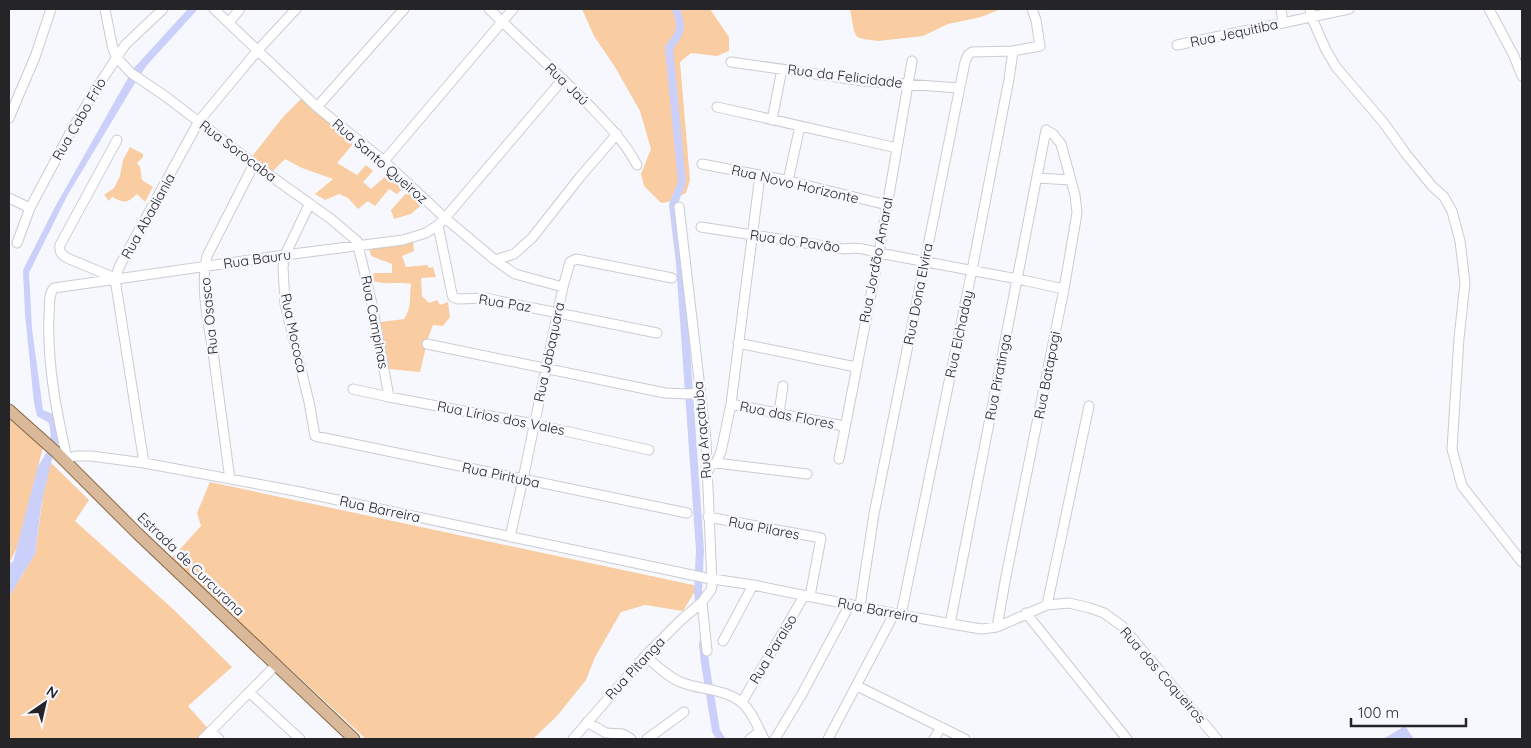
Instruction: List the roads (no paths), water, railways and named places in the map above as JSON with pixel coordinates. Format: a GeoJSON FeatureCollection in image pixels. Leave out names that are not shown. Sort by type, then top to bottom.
{"type":"FeatureCollection","features":[{"type":"Feature","properties":{"kind":"main road","name":"Estrada de Curcurana"},"geometry":{"type":"LineString","coordinates":[[9,410],[62,457],[110,507],[354,739]]}},
{"type":"Feature","properties":{"kind":"street"},"geometry":{"type":"LineString","coordinates":[[9,118],[35,57],[51,9]]}},
{"type":"Feature","properties":{"kind":"street"},"geometry":{"type":"LineString","coordinates":[[105,9],[116,57]]}},
{"type":"Feature","properties":{"kind":"street","name":"Rua Cabo Frio"},"geometry":{"type":"LineString","coordinates":[[17,242],[30,208],[71,131],[116,57],[133,37],[163,9]]}},
{"type":"Feature","properties":{"kind":"street","name":"Rua Santo Queiroz"},"geometry":{"type":"LineString","coordinates":[[214,9],[317,107],[384,161],[495,260],[515,274],[563,287]]}},
{"type":"Feature","properties":{"kind":"street"},"geometry":{"type":"LineString","coordinates":[[229,22],[240,9]]}},
{"type":"Feature","properties":{"kind":"street","name":"Rua Abadiania"},"geometry":{"type":"LineString","coordinates":[[115,278],[119,267],[199,121],[258,50],[296,9]]}},
{"type":"Feature","properties":{"kind":"street"},"geometry":{"type":"LineString","coordinates":[[317,107],[404,9]]}},
{"type":"Feature","properties":{"kind":"street","name":"Rua Jaú"},"geometry":{"type":"LineString","coordinates":[[489,9],[563,79],[617,134],[637,164]]}},
{"type":"Feature","properties":{"kind":"street"},"geometry":{"type":"LineString","coordinates":[[384,161],[513,9]]}},
{"type":"Feature","properties":{"kind":"street","name":"Rua Dona Elvira"},"geometry":{"type":"LineString","coordinates":[[860,606],[874,514],[959,88],[968,55],[978,51],[1013,51],[1040,46],[1036,20],[1032,9]]}},
{"type":"Feature","properties":{"kind":"street"},"geometry":{"type":"LineString","coordinates":[[1281,9],[1283,23]]}},
{"type":"Feature","properties":{"kind":"street","name":"Rua Jequitiba"},"geometry":{"type":"LineString","coordinates":[[1177,44],[1283,23],[1311,12],[1349,9]]}},
{"type":"Feature","properties":{"kind":"street"},"geometry":{"type":"LineString","coordinates":[[1489,9],[1514,56],[1522,76]]}},
{"type":"Feature","properties":{"kind":"street"},"geometry":{"type":"LineString","coordinates":[[1311,12],[1326,50],[1336,67],[1383,122],[1416,167],[1444,197],[1452,211],[1460,241],[1465,283],[1459,338],[1452,449],[1462,486],[1522,562]]}},
{"type":"Feature","properties":{"kind":"street","name":"Rua Elchaday"},"geometry":{"type":"LineString","coordinates":[[828,739],[898,615],[972,270],[1013,51]]}},
{"type":"Feature","properties":{"kind":"street","name":"Rua Sorocaba"},"geometry":{"type":"LineString","coordinates":[[116,57],[131,73],[352,235],[359,246]]}},
{"type":"Feature","properties":{"kind":"street","name":"Rua Jordão Amaral"},"geometry":{"type":"LineString","coordinates":[[839,459],[879,253],[912,61]]}},
{"type":"Feature","properties":{"kind":"street","name":"Rua da Felicidade"},"geometry":{"type":"LineString","coordinates":[[731,62],[864,81],[959,88]]}},
{"type":"Feature","properties":{"kind":"street"},"geometry":{"type":"LineString","coordinates":[[772,120],[782,69]]}},
{"type":"Feature","properties":{"kind":"street","name":"Rua Bauru"},"geometry":{"type":"LineString","coordinates":[[62,457],[49,362],[48,334],[50,294],[58,286],[359,246],[413,238],[426,233],[446,218],[563,79]]}},
{"type":"Feature","properties":{"kind":"street"},"geometry":{"type":"LineString","coordinates":[[717,107],[897,148]]}},
{"type":"Feature","properties":{"kind":"street"},"geometry":{"type":"LineString","coordinates":[[788,181],[800,126]]}},
{"type":"Feature","properties":{"kind":"street","name":"Rua Piratinga"},"geometry":{"type":"LineString","coordinates":[[950,624],[1046,130]]}},
{"type":"Feature","properties":{"kind":"street","name":"Rua Batapagi"},"geometry":{"type":"LineString","coordinates":[[997,627],[1064,289],[1077,213],[1071,180],[1061,144],[1053,134],[1046,130]]}},
{"type":"Feature","properties":{"kind":"street"},"geometry":{"type":"LineString","coordinates":[[495,260],[514,254],[532,238],[617,134]]}},
{"type":"Feature","properties":{"kind":"street"},"geometry":{"type":"LineString","coordinates":[[117,140],[59,250],[61,255],[115,278],[144,463]]}},
{"type":"Feature","properties":{"kind":"street","name":"Rua Osasco"},"geometry":{"type":"LineString","coordinates":[[230,479],[207,311],[204,267],[210,250],[254,164]]}},
{"type":"Feature","properties":{"kind":"street","name":"Rua Novo Horizonte"},"geometry":{"type":"LineString","coordinates":[[702,164],[788,181],[887,205]]}},
{"type":"Feature","properties":{"kind":"street"},"geometry":{"type":"LineString","coordinates":[[716,463],[731,404],[760,175]]}},
{"type":"Feature","properties":{"kind":"street"},"geometry":{"type":"LineString","coordinates":[[1037,178],[1071,180]]}},
{"type":"Feature","properties":{"kind":"street"},"geometry":{"type":"LineString","coordinates":[[9,198],[30,208]]}},
{"type":"Feature","properties":{"kind":"street","name":"Rua Mococa"},"geometry":{"type":"LineString","coordinates":[[310,205],[285,255],[283,267],[285,304],[309,402],[315,436]]}},
{"type":"Feature","properties":{"kind":"street","name":"Rua Araçatuba"},"geometry":{"type":"LineString","coordinates":[[679,207],[706,440],[709,578],[711,590],[702,602]]}},
{"type":"Feature","properties":{"kind":"street","name":"Rua Paz"},"geometry":{"type":"LineString","coordinates":[[438,225],[453,296],[461,299],[486,298],[657,333]]}},
{"type":"Feature","properties":{"kind":"street","name":"Rua do Pavão"},"geometry":{"type":"LineString","coordinates":[[701,228],[844,249],[857,247],[879,253],[1064,289]]}},
{"type":"Feature","properties":{"kind":"street","name":"Rua Campinas"},"geometry":{"type":"LineString","coordinates":[[359,246],[390,397]]}},
{"type":"Feature","properties":{"kind":"street","name":"Rua Jabaquara"},"geometry":{"type":"LineString","coordinates":[[510,537],[557,312],[570,262],[576,259],[672,278]]}},
{"type":"Feature","properties":{"kind":"street"},"geometry":{"type":"LineString","coordinates":[[738,343],[856,367]]}},
{"type":"Feature","properties":{"kind":"street"},"geometry":{"type":"LineString","coordinates":[[426,344],[665,393],[688,394],[699,392]]}},
{"type":"Feature","properties":{"kind":"street"},"geometry":{"type":"LineString","coordinates":[[779,412],[783,386]]}},
{"type":"Feature","properties":{"kind":"street","name":"Rua Lírios dos Vales"},"geometry":{"type":"LineString","coordinates":[[353,389],[534,424],[649,450]]}},
{"type":"Feature","properties":{"kind":"street","name":"Rua das Flores"},"geometry":{"type":"LineString","coordinates":[[731,404],[844,426]]}},
{"type":"Feature","properties":{"kind":"street"},"geometry":{"type":"LineString","coordinates":[[1047,605],[1089,406]]}},
{"type":"Feature","properties":{"kind":"street","name":"Rua Pirituba"},"geometry":{"type":"LineString","coordinates":[[315,436],[688,513]]}},
{"type":"Feature","properties":{"kind":"street","name":"Rua Barreira"},"geometry":{"type":"LineString","coordinates":[[62,457],[91,456],[144,463],[230,479],[695,576],[753,584],[898,615],[982,629],[997,627],[1047,605]]}},
{"type":"Feature","properties":{"kind":"street"},"geometry":{"type":"LineString","coordinates":[[707,473],[711,465],[716,463],[807,474]]}},
{"type":"Feature","properties":{"kind":"street","name":"Rua Pilares"},"geometry":{"type":"LineString","coordinates":[[708,517],[821,538],[807,596]]}},
{"type":"Feature","properties":{"kind":"street"},"geometry":{"type":"LineString","coordinates":[[723,641],[753,584]]}},
{"type":"Feature","properties":{"kind":"street","name":"Rua Paraiso"},"geometry":{"type":"LineString","coordinates":[[742,702],[807,596]]}},
{"type":"Feature","properties":{"kind":"street"},"geometry":{"type":"LineString","coordinates":[[702,602],[708,651]]}},
{"type":"Feature","properties":{"kind":"street","name":"Rua Pitanga"},"geometry":{"type":"LineString","coordinates":[[573,739],[645,656],[702,602]]}},
{"type":"Feature","properties":{"kind":"street","name":"Rua dos Coqueiros"},"geometry":{"type":"LineString","coordinates":[[1047,605],[1069,603],[1090,608],[1104,613],[1122,626],[1217,739]]}},
{"type":"Feature","properties":{"kind":"street"},"geometry":{"type":"LineString","coordinates":[[775,739],[802,694],[850,604]]}},
{"type":"Feature","properties":{"kind":"street"},"geometry":{"type":"LineString","coordinates":[[1026,614],[1127,739]]}},
{"type":"Feature","properties":{"kind":"street"},"geometry":{"type":"LineString","coordinates":[[645,656],[680,682],[714,691],[742,702],[762,735],[750,739]]}},
{"type":"Feature","properties":{"kind":"street"},"geometry":{"type":"LineString","coordinates":[[203,739],[276,665]]}},
{"type":"Feature","properties":{"kind":"street"},"geometry":{"type":"LineString","coordinates":[[857,686],[965,739]]}},
{"type":"Feature","properties":{"kind":"street"},"geometry":{"type":"LineString","coordinates":[[249,692],[300,739]]}},
{"type":"Feature","properties":{"kind":"street"},"geometry":{"type":"LineString","coordinates":[[647,739],[684,712]]}},
{"type":"Feature","properties":{"kind":"street"},"geometry":{"type":"LineString","coordinates":[[587,722],[606,733],[624,734],[630,739]]}},
{"type":"Feature","properties":{"kind":"street"},"geometry":{"type":"LineString","coordinates":[[934,739],[941,727]]}},
{"type":"Feature","properties":{"kind":"street"},"geometry":{"type":"LineString","coordinates":[[211,732],[219,739]]}},
{"type":"Feature","properties":{"kind":"water"},"geometry":{"type":"Polygon","coordinates":[[[188,9],[198,9],[148,64],[138,78],[67,196],[29,273],[32,329],[43,410],[53,414],[58,425],[59,440],[52,459],[42,501],[35,554],[9,597],[9,563],[13,562],[38,466],[45,455],[51,435],[49,423],[37,416],[34,403],[25,314],[23,270],[55,207],[133,69],[188,9]]]}},
{"type":"Feature","properties":{"kind":"water"},"geometry":{"type":"Polygon","coordinates":[[[1405,726],[1414,739],[1383,739],[1405,726]]]}},
{"type":"Feature","properties":{"kind":"waterway"},"geometry":{"type":"LineString","coordinates":[[676,9],[680,23],[679,31],[669,48],[682,182],[673,205],[680,263],[700,550],[698,593],[700,607]]}},
{"type":"Feature","properties":{"kind":"waterway"},"geometry":{"type":"LineString","coordinates":[[703,644],[716,731],[721,739]]}}]}
